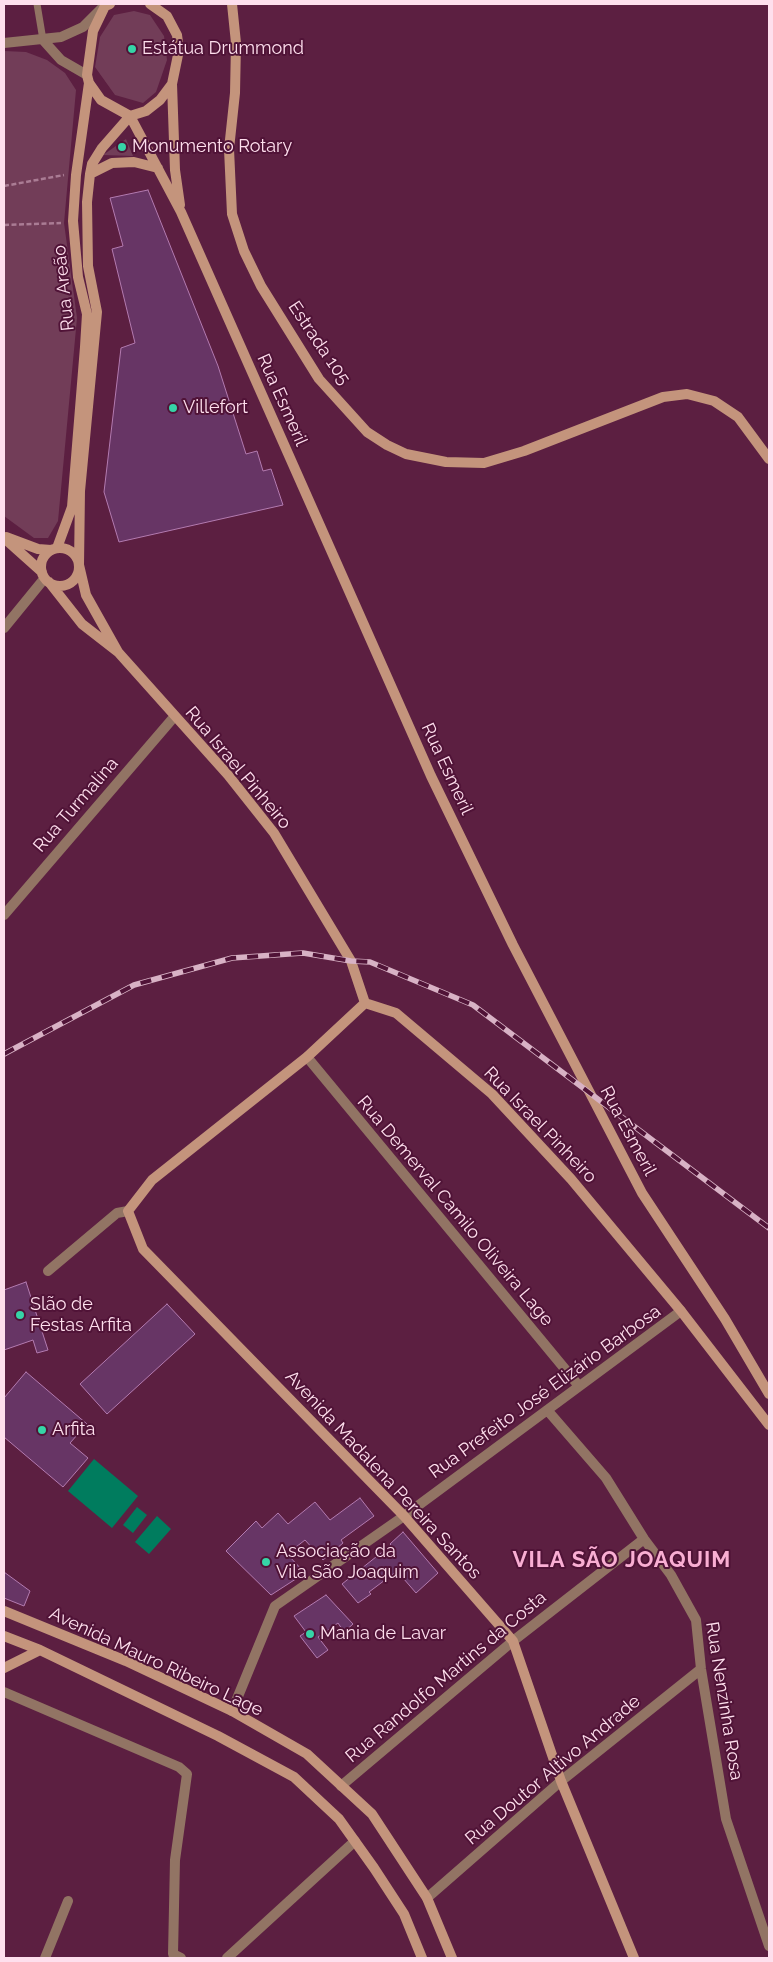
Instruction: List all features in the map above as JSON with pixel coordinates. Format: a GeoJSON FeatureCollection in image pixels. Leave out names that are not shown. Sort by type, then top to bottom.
{"type":"FeatureCollection","features":[{"type":"Feature","properties":{"kind":"street"},"geometry":{"type":"LineString","coordinates":[[4,43],[61,37],[83,27],[107,4]]}},
{"type":"Feature","properties":{"kind":"street","name":"Rua Areão"},"geometry":{"type":"LineString","coordinates":[[54,549],[72,507],[87,314],[78,277],[73,221],[76,174],[93,31],[107,4]]}},
{"type":"Feature","properties":{"kind":"street"},"geometry":{"type":"LineString","coordinates":[[152,4],[167,16],[176,35],[179,50],[172,84],[175,170],[181,212]]}},
{"type":"Feature","properties":{"kind":"street","name":"Estrada 105"},"geometry":{"type":"LineString","coordinates":[[232,4],[236,43],[235,93],[229,149],[232,214],[244,251],[261,286],[319,379],[368,432],[387,445],[406,454],[446,462],[484,463],[524,452],[663,397],[687,394],[714,401],[738,417],[769,459]]}},
{"type":"Feature","properties":{"kind":"street"},"geometry":{"type":"LineString","coordinates":[[43,40],[61,60],[88,79],[101,100],[130,116],[181,212]]}},
{"type":"Feature","properties":{"kind":"street"},"geometry":{"type":"LineString","coordinates":[[130,116],[146,111],[160,100],[172,84]]}},
{"type":"Feature","properties":{"kind":"street","name":"Rua Areão"},"geometry":{"type":"LineString","coordinates":[[78,565],[80,491],[97,312],[88,266],[87,202],[90,174],[92,164],[102,148],[130,116]]}},
{"type":"Feature","properties":{"kind":"street"},"geometry":{"type":"LineString","coordinates":[[90,174],[112,163],[134,162],[158,168]]}},
{"type":"Feature","properties":{"kind":"street","name":"Rua Esmeril"},"geometry":{"type":"LineString","coordinates":[[181,212],[431,776],[513,945],[642,1193],[726,1319],[769,1394]]}},
{"type":"Feature","properties":{"kind":"street"},"geometry":{"type":"LineString","coordinates":[[4,537],[38,549],[69,550],[77,559],[76,577],[72,582],[60,586],[45,578]]}},
{"type":"Feature","properties":{"kind":"street","name":"Rua Israel Pinheiro"},"geometry":{"type":"LineString","coordinates":[[4,537],[45,578],[82,624],[118,652],[174,717],[228,775],[274,832],[351,961],[365,1003],[396,1014],[492,1094],[571,1179],[681,1311],[769,1425]]}},
{"type":"Feature","properties":{"kind":"street"},"geometry":{"type":"LineString","coordinates":[[4,628],[45,578],[42,560],[54,549]]}},
{"type":"Feature","properties":{"kind":"street","name":"Rua Israel Pinheiro"},"geometry":{"type":"LineString","coordinates":[[78,565],[86,595],[118,652]]}},
{"type":"Feature","properties":{"kind":"street","name":"Rua Turmalina"},"geometry":{"type":"LineString","coordinates":[[4,915],[174,717]]}},
{"type":"Feature","properties":{"kind":"street"},"geometry":{"type":"LineString","coordinates":[[48,1271],[117,1213],[128,1211],[152,1180],[307,1057],[365,1003]]}},
{"type":"Feature","properties":{"kind":"street","name":"Rua Demerval Camilo Oliveira Lage"},"geometry":{"type":"LineString","coordinates":[[307,1057],[578,1386]]}},
{"type":"Feature","properties":{"kind":"street","name":"Avenida Madalena Pereira Santos"},"geometry":{"type":"LineString","coordinates":[[128,1211],[143,1249],[404,1516],[513,1641],[561,1781],[634,1958]]}},
{"type":"Feature","properties":{"kind":"street","name":"Rua Prefeito José Elizário Barbosa"},"geometry":{"type":"LineString","coordinates":[[232,1710],[275,1606],[404,1516],[681,1311]]}},
{"type":"Feature","properties":{"kind":"street","name":"Rua Nenzinha Rosa"},"geometry":{"type":"LineString","coordinates":[[548,1411],[606,1478],[644,1539],[671,1575],[696,1620],[701,1669],[726,1819],[769,1946]]}},
{"type":"Feature","properties":{"kind":"street","name":"Rua Randolfo Martins da Costa"},"geometry":{"type":"LineString","coordinates":[[341,1786],[513,1641],[644,1539]]}},
{"type":"Feature","properties":{"kind":"street","name":"Avenida Mauro Ribeiro Lage"},"geometry":{"type":"LineString","coordinates":[[4,1611],[126,1661],[232,1710],[306,1754],[372,1814],[427,1898],[452,1958]]}},
{"type":"Feature","properties":{"kind":"street"},"geometry":{"type":"LineString","coordinates":[[4,1636],[40,1650],[218,1736],[294,1776],[339,1819],[355,1841],[404,1914],[422,1958]]}},
{"type":"Feature","properties":{"kind":"street"},"geometry":{"type":"LineString","coordinates":[[4,1668],[40,1650]]}},
{"type":"Feature","properties":{"kind":"street","name":"Rua Doutor Altivo Andrade"},"geometry":{"type":"LineString","coordinates":[[427,1898],[561,1781],[701,1669]]}},
{"type":"Feature","properties":{"kind":"street"},"geometry":{"type":"LineString","coordinates":[[4,1692],[179,1767],[188,1774],[175,1860],[173,1954],[181,1958]]}},
{"type":"Feature","properties":{"kind":"street"},"geometry":{"type":"LineString","coordinates":[[226,1958],[355,1841]]}},
{"type":"Feature","properties":{"kind":"street"},"geometry":{"type":"LineString","coordinates":[[45,1958],[68,1901]]}},
{"type":"Feature","properties":{"kind":"lane"},"geometry":{"type":"LineString","coordinates":[[37,4],[43,40]]}},
{"type":"Feature","properties":{"kind":"path"},"geometry":{"type":"LineString","coordinates":[[4,186],[76,174]]}},
{"type":"Feature","properties":{"kind":"path"},"geometry":{"type":"LineString","coordinates":[[4,225],[73,221]]}},
{"type":"Feature","properties":{"kind":"shaded area","name":"Estátua Drummond"},"geometry":{"type":"Polygon","coordinates":[[[134,11],[150,15],[164,36],[167,60],[156,92],[143,103],[115,95],[95,67],[100,37],[114,15],[134,11]]]}},
{"type":"Feature","properties":{"kind":"shaded area"},"geometry":{"type":"Polygon","coordinates":[[[4,51],[26,52],[47,60],[65,73],[76,90],[64,223],[77,318],[58,521],[48,538],[34,538],[4,516],[4,51]]]}},
{"type":"Feature","properties":{"kind":"shaded area","name":"Monumento Rotary"},"geometry":{"type":"Polygon","coordinates":[[[126,139],[133,156],[103,155],[126,139]]]}},
{"type":"Feature","properties":{"kind":"shaded area"},"geometry":{"type":"Polygon","coordinates":[[[94,1459],[138,1496],[112,1528],[68,1491],[94,1459]]]}},
{"type":"Feature","properties":{"kind":"shaded area"},"geometry":{"type":"Polygon","coordinates":[[[137,1507],[147,1515],[133,1533],[123,1525],[137,1507]]]}},
{"type":"Feature","properties":{"kind":"shaded area"},"geometry":{"type":"Polygon","coordinates":[[[157,1516],[171,1529],[149,1554],[135,1542],[157,1516]]]}},
{"type":"Feature","properties":{"kind":"building","name":"Villefort"},"geometry":{"type":"Polygon","coordinates":[[[148,190],[218,366],[246,454],[257,451],[263,471],[271,469],[283,505],[119,542],[104,492],[121,348],[135,343],[112,249],[123,246],[110,198],[148,190]]]}},
{"type":"Feature","properties":{"kind":"building","name":"Slão de Festas Arfita"},"geometry":{"type":"Polygon","coordinates":[[[26,1282],[48,1350],[37,1353],[33,1340],[4,1350],[4,1290],[26,1282]]]}},
{"type":"Feature","properties":{"kind":"building"},"geometry":{"type":"Polygon","coordinates":[[[167,1304],[195,1334],[107,1414],[80,1384],[167,1304]]]}},
{"type":"Feature","properties":{"kind":"building","name":"Arfita"},"geometry":{"type":"Polygon","coordinates":[[[26,1372],[87,1424],[70,1443],[88,1458],[63,1487],[4,1437],[4,1398],[26,1372]]]}},
{"type":"Feature","properties":{"kind":"building"},"geometry":{"type":"Polygon","coordinates":[[[360,1498],[374,1516],[341,1540],[343,1543],[323,1560],[305,1540],[287,1554],[305,1573],[271,1595],[226,1551],[256,1521],[262,1528],[278,1513],[288,1524],[315,1502],[330,1520],[360,1498]]]}},
{"type":"Feature","properties":{"kind":"building"},"geometry":{"type":"Polygon","coordinates":[[[403,1532],[438,1573],[416,1593],[397,1571],[369,1592],[371,1594],[358,1603],[342,1584],[391,1545],[403,1532]]]}},
{"type":"Feature","properties":{"kind":"building"},"geometry":{"type":"Polygon","coordinates":[[[4,1572],[30,1591],[24,1606],[4,1598],[4,1572]]]}},
{"type":"Feature","properties":{"kind":"building"},"geometry":{"type":"Polygon","coordinates":[[[326,1595],[353,1624],[344,1632],[338,1623],[318,1637],[328,1650],[317,1658],[300,1636],[306,1632],[294,1616],[326,1595]]]}},
{"type":"Feature","properties":{"kind":"railway"},"geometry":{"type":"LineString","coordinates":[[4,1054],[134,985],[232,958],[303,953],[351,961],[370,962],[473,1005],[769,1228]]}},
{"type":"Feature","properties":{"kind":"place","name":"Estátua Drummond"},"geometry":{"type":"Point","coordinates":[132,49]}},
{"type":"Feature","properties":{"kind":"place","name":"Monumento Rotary"},"geometry":{"type":"Point","coordinates":[122,147]}},
{"type":"Feature","properties":{"kind":"place","name":"Villefort"},"geometry":{"type":"Point","coordinates":[173,408]}},
{"type":"Feature","properties":{"kind":"place","name":"Slão de Festas Arfita"},"geometry":{"type":"Point","coordinates":[20,1315]}},
{"type":"Feature","properties":{"kind":"place","name":"Arfita"},"geometry":{"type":"Point","coordinates":[42,1430]}},
{"type":"Feature","properties":{"kind":"place","name":"Associação da Vila São Joaquim"},"geometry":{"type":"Point","coordinates":[266,1562]}},
{"type":"Feature","properties":{"kind":"place","name":"Mania de Lavar"},"geometry":{"type":"Point","coordinates":[310,1634]}},
{"type":"Feature","properties":{"kind":"district","name":"VILA SÃO JOAQUIM"},"geometry":{"type":"Point","coordinates":[622,1560]}}]}
